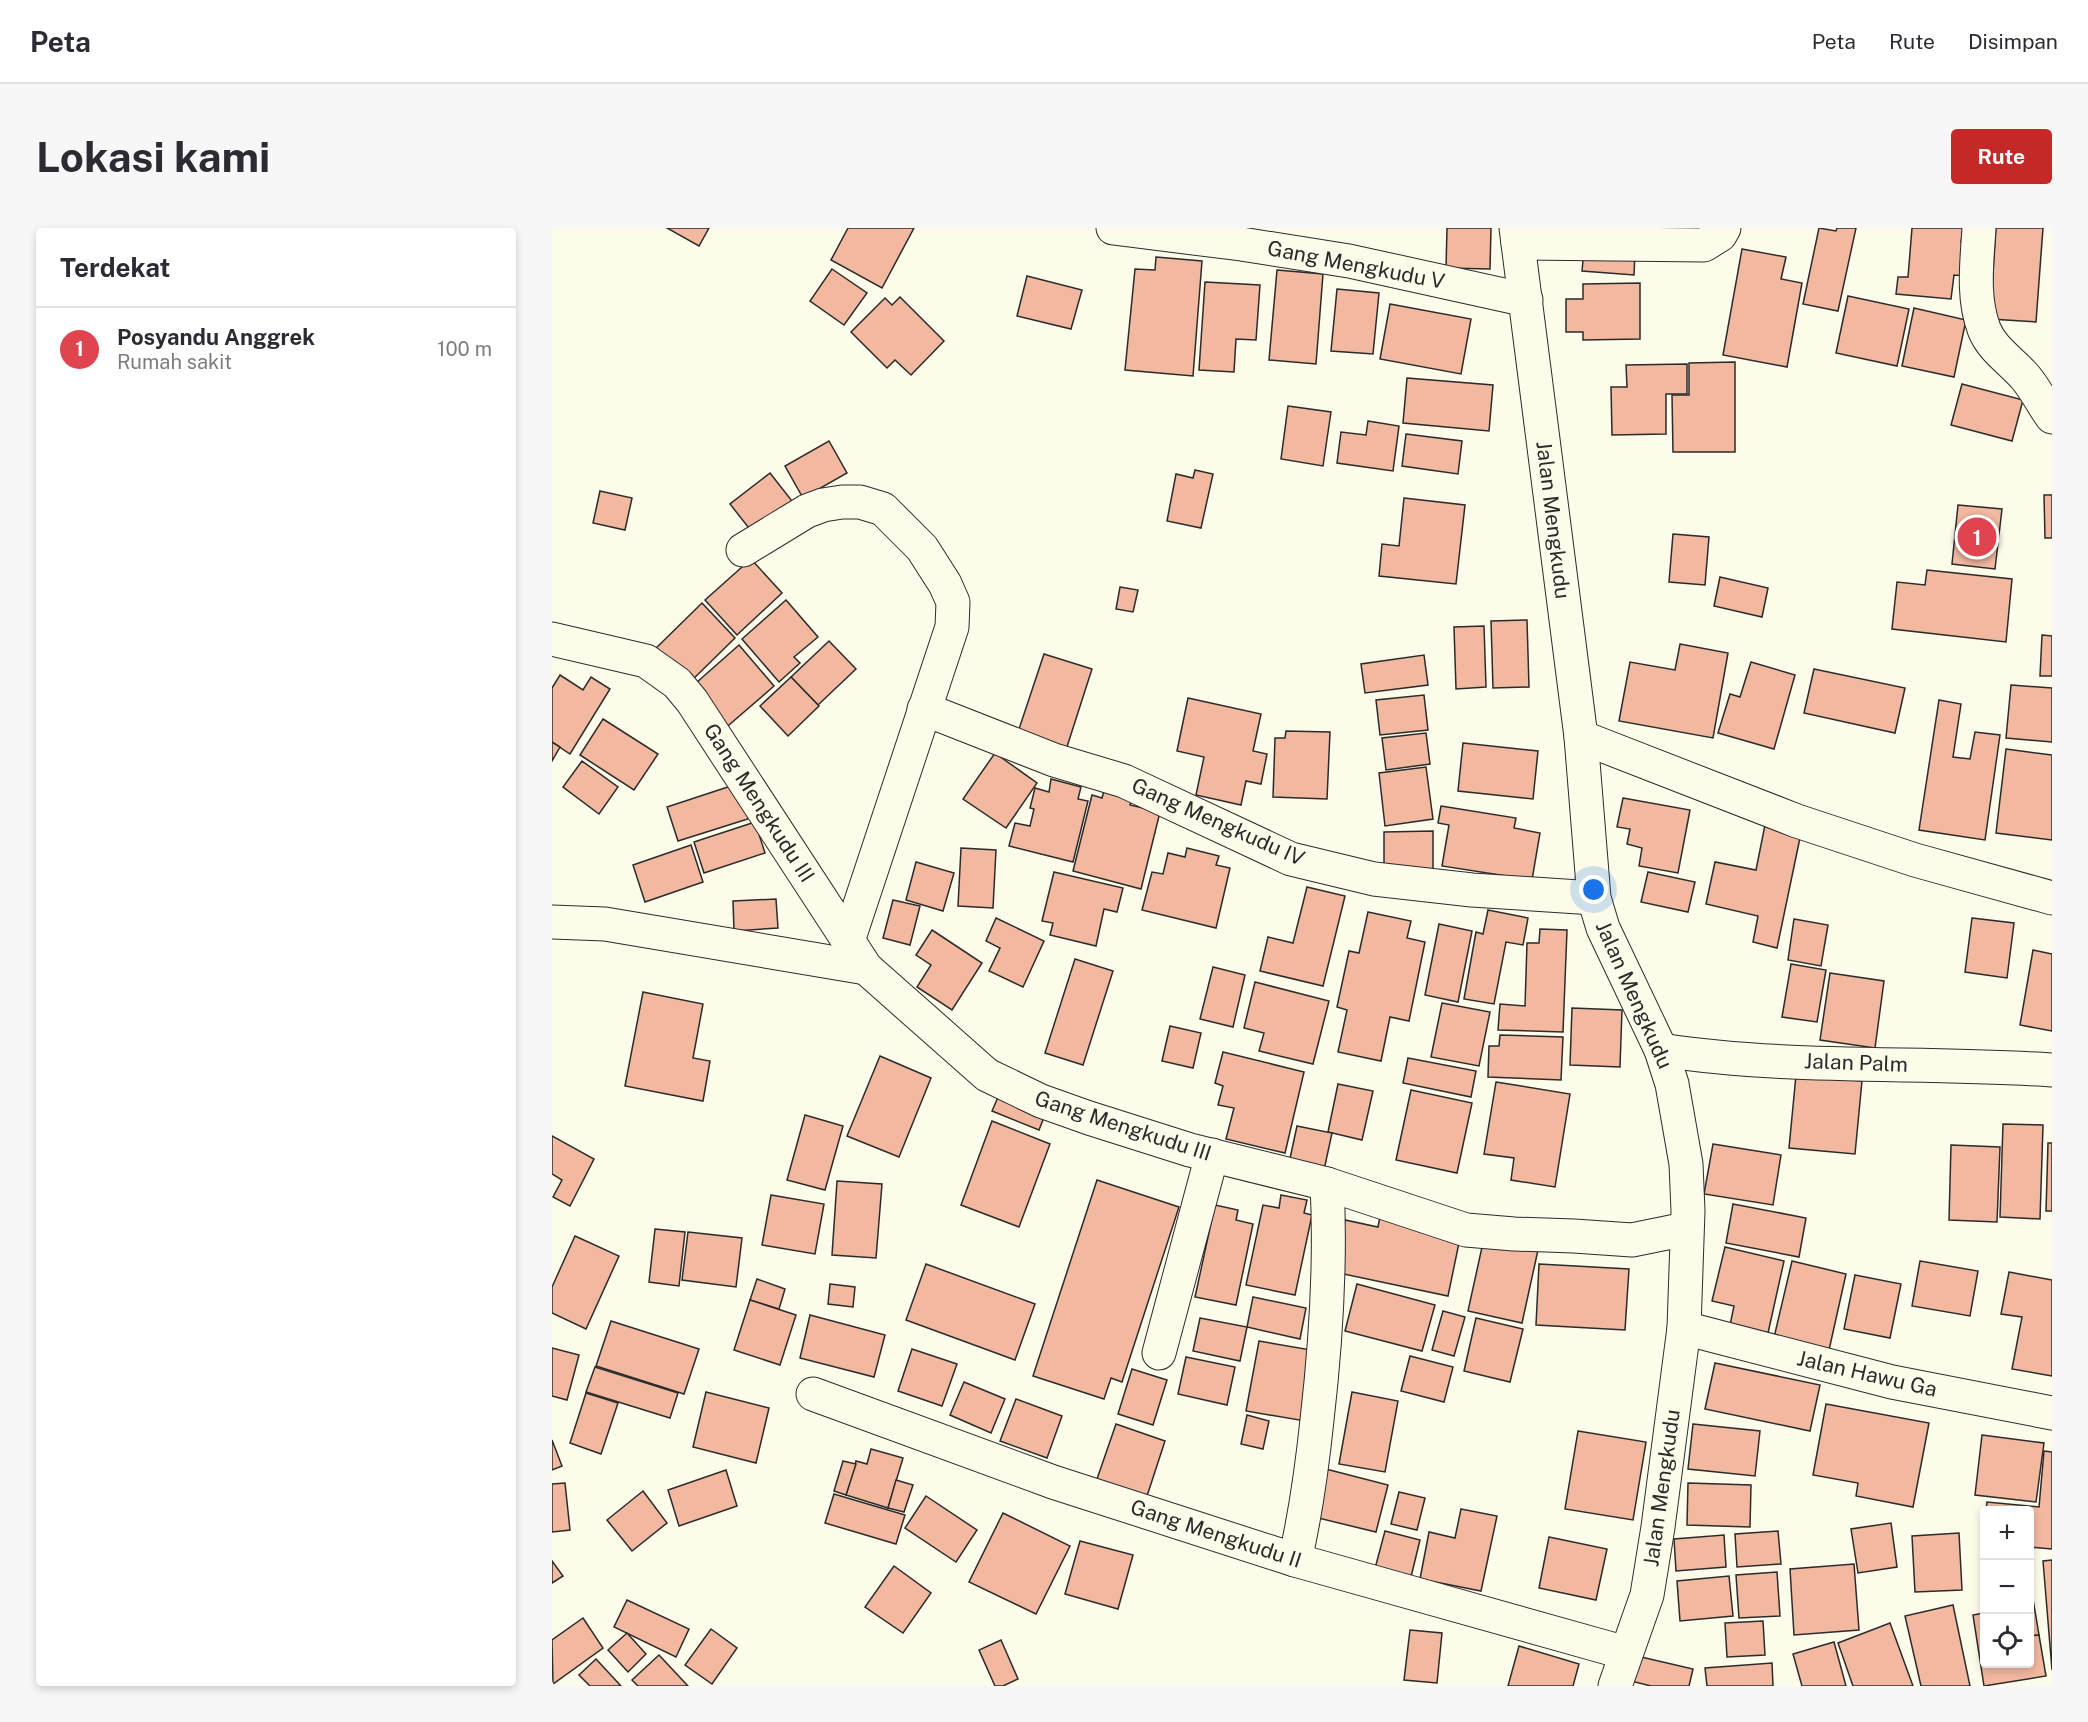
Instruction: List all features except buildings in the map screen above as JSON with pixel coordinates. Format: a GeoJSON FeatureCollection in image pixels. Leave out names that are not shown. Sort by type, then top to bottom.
{"type":"FeatureCollection","features":[{"type":"Feature","properties":{"kind":"street","name":"Gang Mengkudu V"},"geometry":{"type":"LineString","coordinates":[[1113,228],[1241,244],[1349,261],[1526,300]]}},
{"type":"Feature","properties":{"kind":"street"},"geometry":{"type":"LineString","coordinates":[[1517,236],[1704,245],[1720,235],[1724,228]]}},
{"type":"Feature","properties":{"kind":"street"},"geometry":{"type":"LineString","coordinates":[[1979,228],[1976,284],[1978,311],[1984,332],[2026,379],[2052,417]]}},
{"type":"Feature","properties":{"kind":"street","name":"Jalan Mengkudu"},"geometry":{"type":"LineString","coordinates":[[1517,236],[1581,737],[1594,898],[1603,928],[1661,1050],[1672,1084],[1686,1164],[1688,1211],[1683,1328],[1658,1527],[1647,1594],[1615,1686]]}},
{"type":"Feature","properties":{"kind":"street"},"geometry":{"type":"LineString","coordinates":[[743,550],[807,511],[823,505],[860,502],[883,510],[922,548],[945,584],[953,602],[952,627],[848,941]]}},
{"type":"Feature","properties":{"kind":"street","name":"Gang Mengkudu III"},"geometry":{"type":"LineString","coordinates":[[552,639],[646,661],[677,683],[692,701],[866,968],[987,1075],[1050,1105],[1100,1122],[1212,1155],[1327,1184],[1467,1230],[1632,1240],[1686,1229]]}},
{"type":"Feature","properties":{"kind":"street","name":"Gang Mengkudu IV"},"geometry":{"type":"LineString","coordinates":[[924,709],[1054,760],[1124,781],[1291,859],[1374,879],[1472,890],[1594,898]]}},
{"type":"Feature","properties":{"kind":"street"},"geometry":{"type":"LineString","coordinates":[[1581,737],[1797,821],[1915,860],[2052,898]]}},
{"type":"Feature","properties":{"kind":"street"},"geometry":{"type":"LineString","coordinates":[[552,922],[605,924],[866,968]]}},
{"type":"Feature","properties":{"kind":"street","name":"Jalan Palm"},"geometry":{"type":"LineString","coordinates":[[1661,1050],[1701,1056],[1868,1065],[2011,1067],[2052,1070]]}},
{"type":"Feature","properties":{"kind":"street"},"geometry":{"type":"LineString","coordinates":[[1159,1353],[1212,1155]]}},
{"type":"Feature","properties":{"kind":"street"},"geometry":{"type":"LineString","coordinates":[[1295,1560],[1307,1508],[1324,1363],[1330,1232],[1327,1184]]}},
{"type":"Feature","properties":{"kind":"street","name":"Jalan Hawu Ga"},"geometry":{"type":"LineString","coordinates":[[1683,1328],[1892,1382],[2052,1413]]}},
{"type":"Feature","properties":{"kind":"street","name":"Gang Mengkudu II"},"geometry":{"type":"LineString","coordinates":[[813,1394],[1053,1482],[1295,1560],[1626,1653]]}},
{"type":"Feature","properties":{"kind":"place","name":"Posyandu Anggrek"},"geometry":{"type":"Point","coordinates":[1977,537]}}]}
